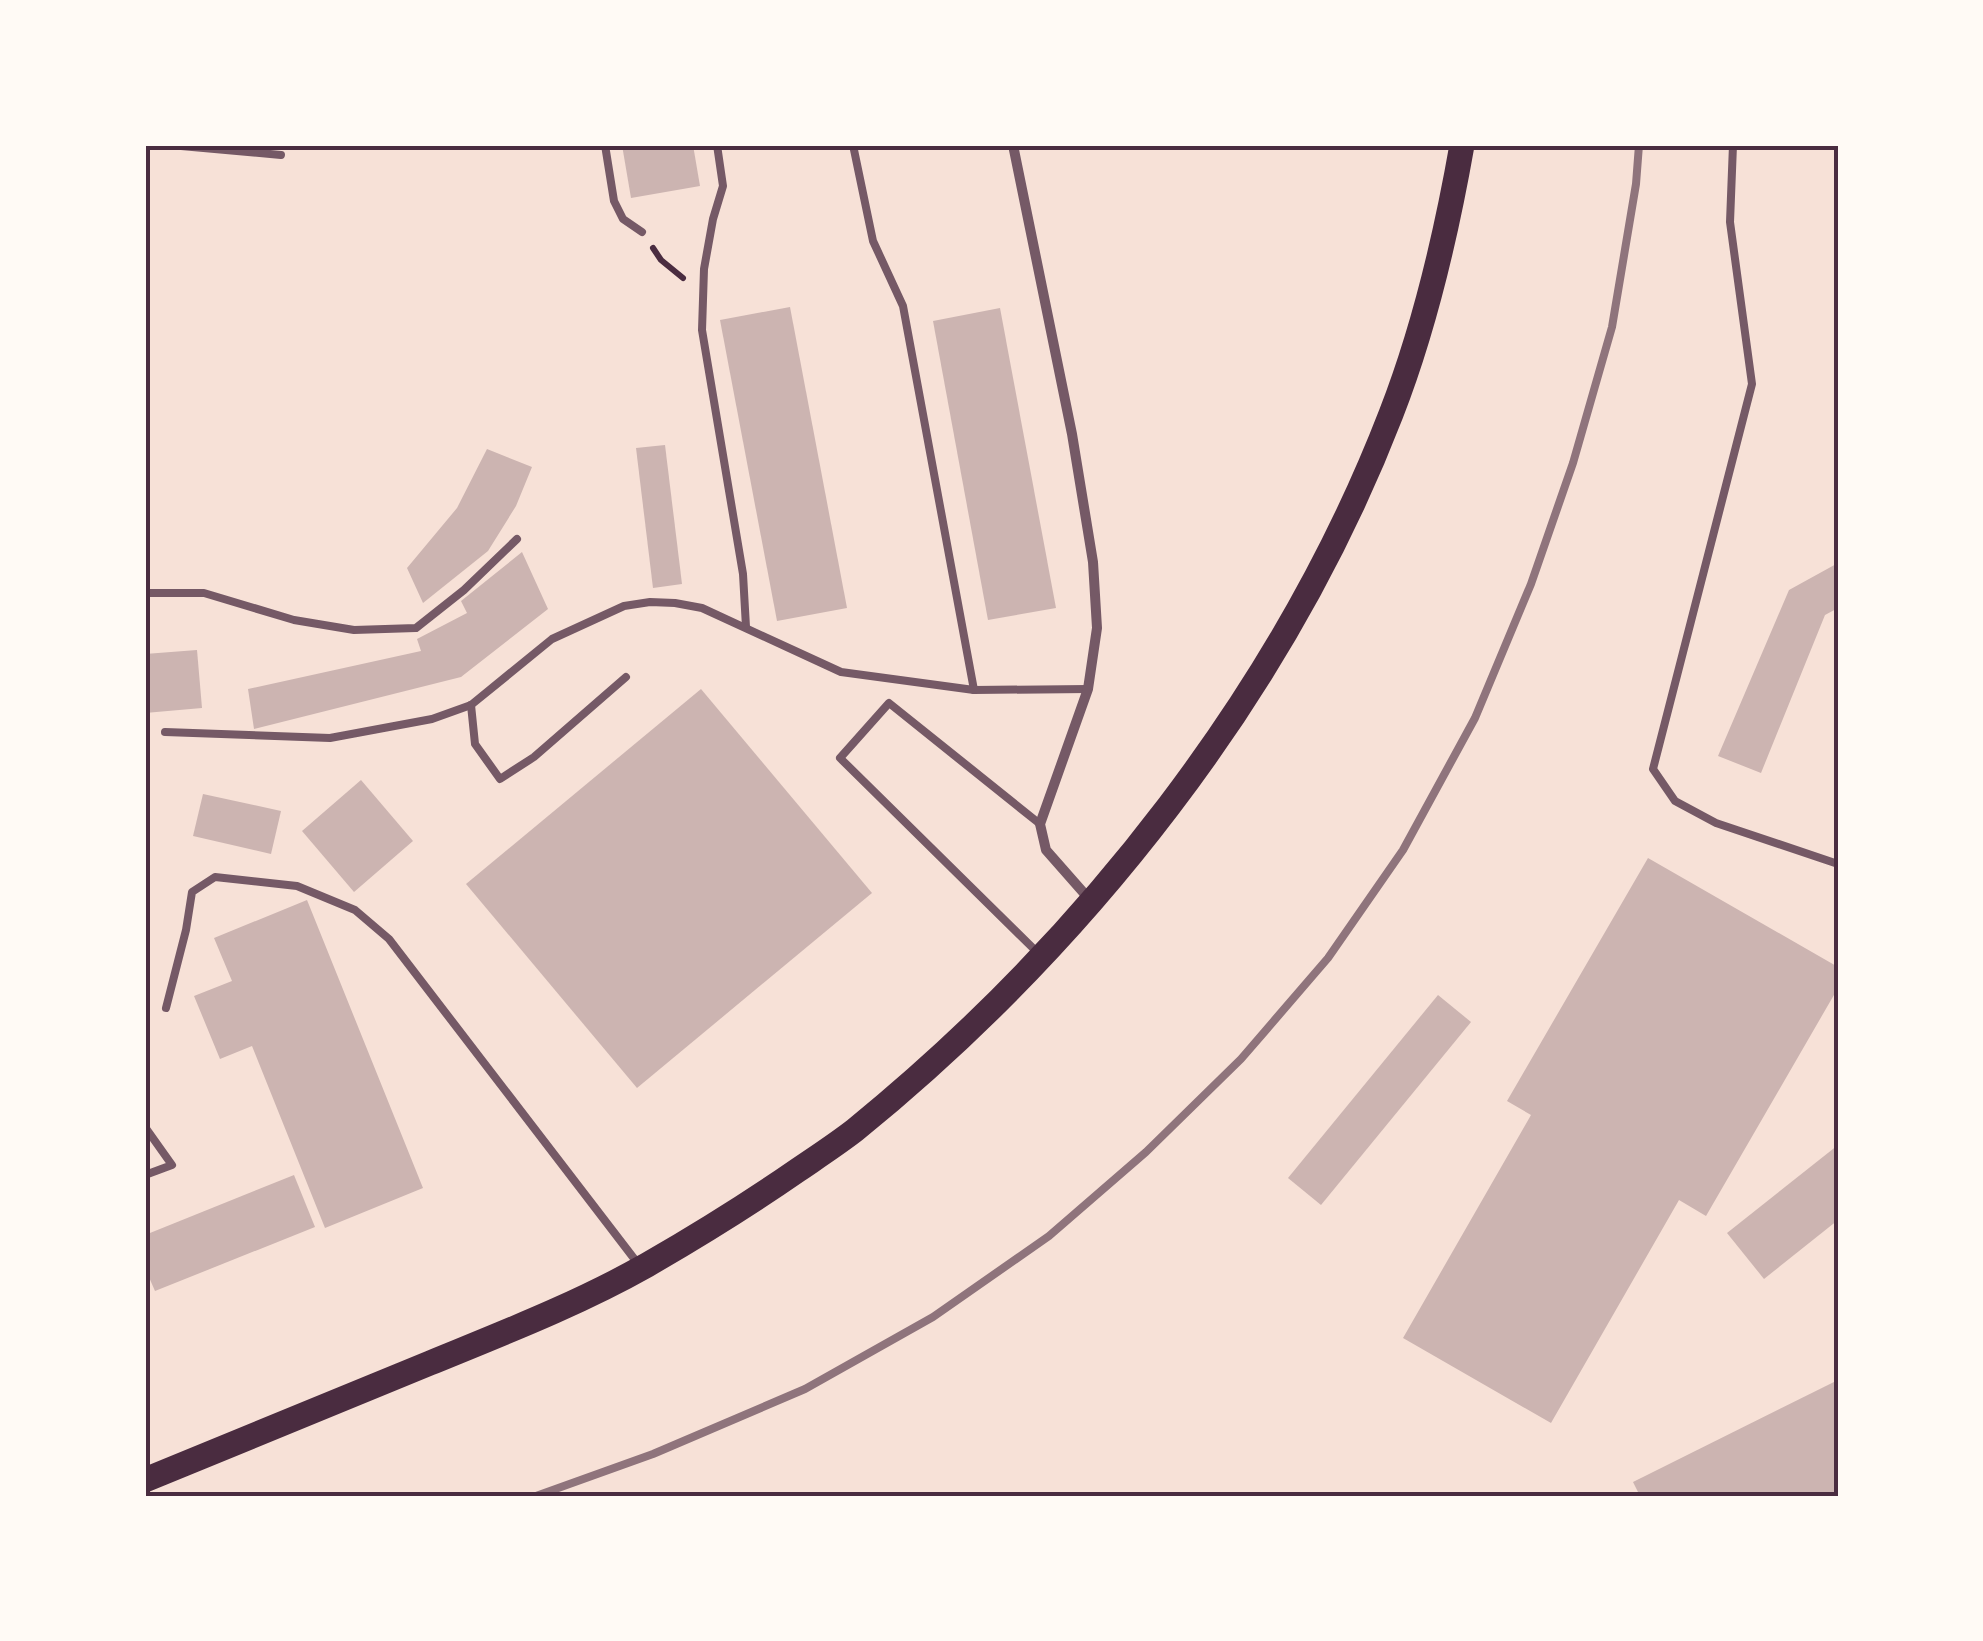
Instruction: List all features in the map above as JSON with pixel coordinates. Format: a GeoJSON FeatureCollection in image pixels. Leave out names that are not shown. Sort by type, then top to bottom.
{"type":"FeatureCollection","features":[{"type":"Feature","properties":{"kind":"main road"},"geometry":{"type":"LineString","coordinates":[[145,1480],[539,1318],[642,1268],[739,1211],[852,1132],[1005,996],[1156,822],[1221,732],[1287,629],[1348,515],[1392,412],[1426,307],[1462,145]]}},
{"type":"Feature","properties":{"kind":"street"},"geometry":{"type":"LineString","coordinates":[[1013,145],[1072,434],[1093,562],[1096,628],[1088,689],[1040,824],[1046,850],[1091,901]]}},
{"type":"Feature","properties":{"kind":"lane"},"geometry":{"type":"LineString","coordinates":[[170,145],[281,155]]}},
{"type":"Feature","properties":{"kind":"lane"},"geometry":{"type":"LineString","coordinates":[[604,145],[614,201],[623,220],[642,232]]}},
{"type":"Feature","properties":{"kind":"lane"},"geometry":{"type":"LineString","coordinates":[[716,145],[723,186],[704,269],[702,330],[744,574],[746,627]]}},
{"type":"Feature","properties":{"kind":"lane"},"geometry":{"type":"LineString","coordinates":[[853,145],[872,241],[904,306],[974,690]]}},
{"type":"Feature","properties":{"kind":"lane"},"geometry":{"type":"LineString","coordinates":[[1733,145],[1730,222],[1752,384],[1653,769],[1675,801],[1716,823],[1838,864]]}},
{"type":"Feature","properties":{"kind":"lane"},"geometry":{"type":"LineString","coordinates":[[145,593],[204,592],[294,620],[354,630],[416,628],[464,590],[517,539]]}},
{"type":"Feature","properties":{"kind":"lane"},"geometry":{"type":"LineString","coordinates":[[165,732],[330,738],[432,718],[471,705],[552,638],[624,606],[650,602],[702,608],[840,672],[974,690],[1088,689]]}},
{"type":"Feature","properties":{"kind":"lane"},"geometry":{"type":"LineString","coordinates":[[471,705],[475,744],[500,779],[534,757],[626,677]]}},
{"type":"Feature","properties":{"kind":"lane"},"geometry":{"type":"LineString","coordinates":[[1040,824],[889,703],[840,758],[1041,956]]}},
{"type":"Feature","properties":{"kind":"lane"},"geometry":{"type":"LineString","coordinates":[[166,1008],[192,892],[214,877],[297,886],[355,910],[389,939],[642,1268]]}},
{"type":"Feature","properties":{"kind":"lane"},"geometry":{"type":"LineString","coordinates":[[145,1127],[172,1165],[145,1175]]}},
{"type":"Feature","properties":{"kind":"building"},"geometry":{"type":"Polygon","coordinates":[[[622,145],[693,145],[700,186],[631,198],[622,145]]]}},
{"type":"Feature","properties":{"kind":"building"},"geometry":{"type":"Polygon","coordinates":[[[790,307],[847,608],[777,621],[720,320],[790,307]]]}},
{"type":"Feature","properties":{"kind":"building"},"geometry":{"type":"Polygon","coordinates":[[[1000,308],[1056,608],[988,620],[933,321],[1000,308]]]}},
{"type":"Feature","properties":{"kind":"building"},"geometry":{"type":"Polygon","coordinates":[[[665,445],[682,584],[653,588],[636,448],[665,445]]]}},
{"type":"Feature","properties":{"kind":"building"},"geometry":{"type":"Polygon","coordinates":[[[487,449],[532,467],[516,506],[488,551],[423,603],[407,568],[457,508],[487,449]]]}},
{"type":"Feature","properties":{"kind":"building"},"geometry":{"type":"Polygon","coordinates":[[[522,552],[548,609],[461,677],[254,729],[248,689],[421,651],[417,639],[467,613],[461,601],[522,552]]]}},
{"type":"Feature","properties":{"kind":"building"},"geometry":{"type":"Polygon","coordinates":[[[1838,563],[1838,608],[1825,615],[1761,773],[1718,756],[1789,590],[1838,563]]]}},
{"type":"Feature","properties":{"kind":"building"},"geometry":{"type":"Polygon","coordinates":[[[197,650],[202,708],[145,713],[145,654],[197,650]]]}},
{"type":"Feature","properties":{"kind":"building"},"geometry":{"type":"Polygon","coordinates":[[[701,689],[872,893],[637,1088],[466,884],[701,689]]]}},
{"type":"Feature","properties":{"kind":"building"},"geometry":{"type":"Polygon","coordinates":[[[361,780],[413,841],[354,892],[302,831],[361,780]]]}},
{"type":"Feature","properties":{"kind":"building"},"geometry":{"type":"Polygon","coordinates":[[[203,794],[281,811],[271,854],[193,836],[203,794]]]}},
{"type":"Feature","properties":{"kind":"building"},"geometry":{"type":"Polygon","coordinates":[[[1648,858],[1838,967],[1838,988],[1706,1216],[1679,1200],[1551,1423],[1403,1338],[1531,1115],[1507,1101],[1648,858]]]}},
{"type":"Feature","properties":{"kind":"building"},"geometry":{"type":"Polygon","coordinates":[[[307,900],[423,1188],[325,1228],[252,1046],[220,1059],[194,996],[232,981],[214,938],[307,900]]]}},
{"type":"Feature","properties":{"kind":"building"},"geometry":{"type":"Polygon","coordinates":[[[1438,995],[1471,1022],[1321,1205],[1288,1178],[1438,995]]]}},
{"type":"Feature","properties":{"kind":"building"},"geometry":{"type":"Polygon","coordinates":[[[1838,1145],[1838,1220],[1764,1279],[1727,1233],[1838,1145]]]}},
{"type":"Feature","properties":{"kind":"building"},"geometry":{"type":"Polygon","coordinates":[[[294,1175],[315,1227],[155,1291],[145,1268],[145,1235],[294,1175]]]}},
{"type":"Feature","properties":{"kind":"building"},"geometry":{"type":"Polygon","coordinates":[[[1838,1380],[1838,1496],[1640,1496],[1633,1482],[1838,1380]]]}},
{"type":"Feature","properties":{"kind":"railway"},"geometry":{"type":"LineString","coordinates":[[536,1496],[653,1454],[805,1389],[933,1317],[1049,1236],[1146,1152],[1241,1059],[1328,958],[1403,850],[1475,718],[1531,584],[1573,463],[1612,327],[1639,145]]}}]}
